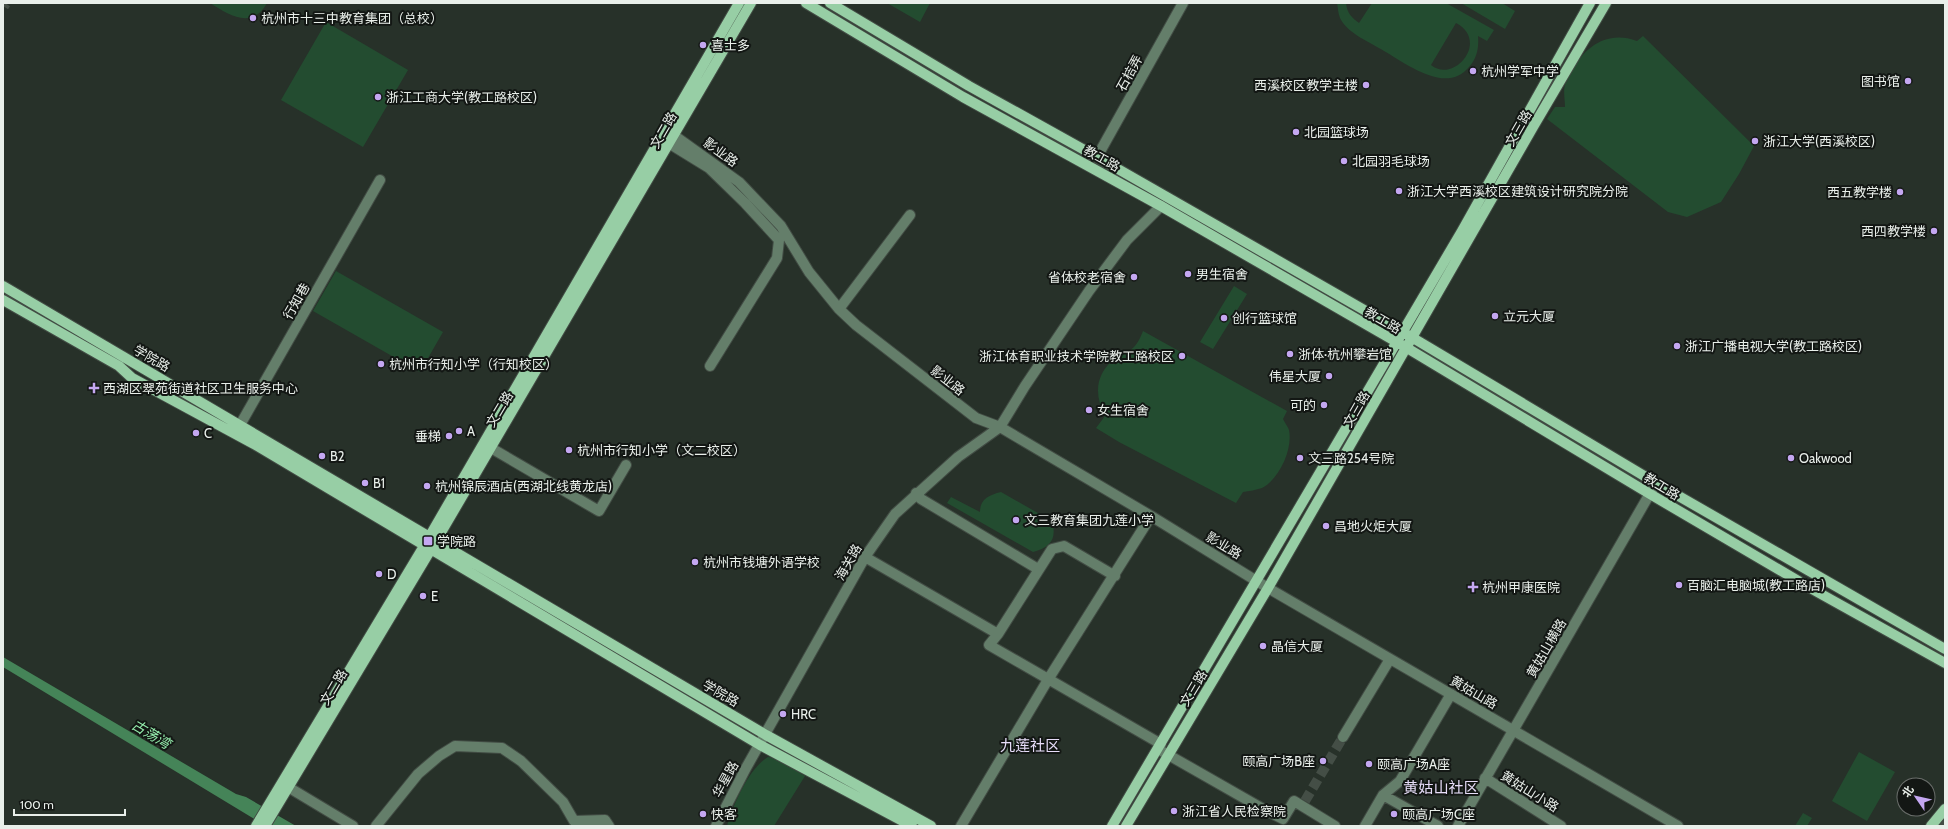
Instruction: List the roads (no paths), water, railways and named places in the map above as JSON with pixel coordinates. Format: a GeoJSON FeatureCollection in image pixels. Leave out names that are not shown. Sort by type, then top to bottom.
{"type":"FeatureCollection","features":[{"type":"Feature","properties":{"kind":"main road","name":"文二路"},"geometry":{"type":"LineString","coordinates":[[271,808],[288,787],[430,543],[739,3]]}},
{"type":"Feature","properties":{"kind":"main road","name":"文二路"},"geometry":{"type":"LineString","coordinates":[[259,826],[430,543],[491,448],[751,3]]}},
{"type":"Feature","properties":{"kind":"main road","name":"教工路"},"geometry":{"type":"LineString","coordinates":[[806,3],[964,97],[1161,206],[1407,348],[1650,494],[1812,589],[1945,663]]}},
{"type":"Feature","properties":{"kind":"main road","name":"教工路"},"geometry":{"type":"LineString","coordinates":[[830,3],[970,86],[1413,338],[1656,483],[1945,649]]}},
{"type":"Feature","properties":{"kind":"main road","name":"文三路"},"geometry":{"type":"LineString","coordinates":[[1112,826],[1462,231],[1590,3]]}},
{"type":"Feature","properties":{"kind":"main road","name":"文三路"},"geometry":{"type":"LineString","coordinates":[[1126,826],[1268,588],[1606,3]]}},
{"type":"Feature","properties":{"kind":"main road","name":"学院路"},"geometry":{"type":"LineString","coordinates":[[3,286],[238,430],[352,502],[430,543],[766,735],[931,826]]}},
{"type":"Feature","properties":{"kind":"main road","name":"学院路"},"geometry":{"type":"LineString","coordinates":[[3,300],[119,366],[132,378],[238,430]]}},
{"type":"Feature","properties":{"kind":"main road","name":"学院路"},"geometry":{"type":"LineString","coordinates":[[430,543],[760,745],[912,826]]}},
{"type":"Feature","properties":{"kind":"main road"},"geometry":{"type":"LineString","coordinates":[[1931,826],[1945,809]]}},
{"type":"Feature","properties":{"kind":"street","name":"石桔弄"},"geometry":{"type":"LineString","coordinates":[[1097,157],[1183,3]]}},
{"type":"Feature","properties":{"kind":"street","name":"影业路"},"geometry":{"type":"LineString","coordinates":[[672,140],[739,182],[781,226],[809,272],[839,309],[856,325],[976,418],[1000,427],[1257,580]]}},
{"type":"Feature","properties":{"kind":"street"},"geometry":{"type":"LineString","coordinates":[[672,140],[709,168],[745,203],[779,240],[777,258],[710,366]]}},
{"type":"Feature","properties":{"kind":"street","name":"行知巷"},"geometry":{"type":"LineString","coordinates":[[238,430],[380,180]]}},
{"type":"Feature","properties":{"kind":"street"},"geometry":{"type":"LineString","coordinates":[[1000,427],[1025,386],[1089,291],[1127,240],[1161,206]]}},
{"type":"Feature","properties":{"kind":"street"},"geometry":{"type":"LineString","coordinates":[[839,309],[910,214]]}},
{"type":"Feature","properties":{"kind":"street","name":"海关路"},"geometry":{"type":"LineString","coordinates":[[760,745],[865,556],[895,514],[916,493],[958,457],[1000,427]]}},
{"type":"Feature","properties":{"kind":"street"},"geometry":{"type":"LineString","coordinates":[[491,448],[599,511],[626,465]]}},
{"type":"Feature","properties":{"kind":"street","name":"黄姑山横路"},"geometry":{"type":"LineString","coordinates":[[1458,826],[1656,483]]}},
{"type":"Feature","properties":{"kind":"street"},"geometry":{"type":"LineString","coordinates":[[916,493],[921,499],[1038,569]]}},
{"type":"Feature","properties":{"kind":"street"},"geometry":{"type":"LineString","coordinates":[[961,826],[1049,678],[1115,576],[1151,516]]}},
{"type":"Feature","properties":{"kind":"street"},"geometry":{"type":"LineString","coordinates":[[1115,576],[1064,546],[1052,549],[998,634],[989,645],[1049,678],[1159,747],[1168,755],[1283,819],[1294,801],[1303,804],[1335,826]]}},
{"type":"Feature","properties":{"kind":"street"},"geometry":{"type":"LineString","coordinates":[[865,556],[998,634]]}},
{"type":"Feature","properties":{"kind":"street","name":"黄姑山路"},"geometry":{"type":"LineString","coordinates":[[1257,580],[1268,588],[1678,826]]}},
{"type":"Feature","properties":{"kind":"street"},"geometry":{"type":"LineString","coordinates":[[1343,737],[1390,659]]}},
{"type":"Feature","properties":{"kind":"street"},"geometry":{"type":"LineString","coordinates":[[1365,826],[1383,795],[1400,781],[1451,694]]}},
{"type":"Feature","properties":{"kind":"street","name":"华星路"},"geometry":{"type":"LineString","coordinates":[[716,826],[721,814],[760,745]]}},
{"type":"Feature","properties":{"kind":"street"},"geometry":{"type":"LineString","coordinates":[[376,826],[418,774],[439,756],[455,746],[502,748],[521,761],[563,802],[574,821],[605,820],[609,826]]}},
{"type":"Feature","properties":{"kind":"street","name":"黄姑山小路"},"geometry":{"type":"LineString","coordinates":[[1485,778],[1561,826]]}},
{"type":"Feature","properties":{"kind":"street"},"geometry":{"type":"LineString","coordinates":[[288,787],[353,826]]}},
{"type":"Feature","properties":{"kind":"street"},"geometry":{"type":"LineString","coordinates":[[1383,795],[1438,826]]}},
{"type":"Feature","properties":{"kind":"tunnel"},"geometry":{"type":"LineString","coordinates":[[1305,801],[1343,737]]}},
{"type":"Feature","properties":{"kind":"tunnel"},"geometry":{"type":"LineString","coordinates":[[1941,826],[1945,821]]}},
{"type":"Feature","properties":{"kind":"place","name":"杭州市十三中教育集团（总校）"},"geometry":{"type":"Point","coordinates":[253,18]}},
{"type":"Feature","properties":{"kind":"place","name":"喜士多"},"geometry":{"type":"Point","coordinates":[703,45]}},
{"type":"Feature","properties":{"kind":"place","name":"杭州学军中学"},"geometry":{"type":"Point","coordinates":[1473,71]}},
{"type":"Feature","properties":{"kind":"place","name":"图书馆"},"geometry":{"type":"Point","coordinates":[1908,81]}},
{"type":"Feature","properties":{"kind":"place","name":"西溪校区教学主楼"},"geometry":{"type":"Point","coordinates":[1366,85]}},
{"type":"Feature","properties":{"kind":"place","name":"浙江工商大学(教工路校区)"},"geometry":{"type":"Point","coordinates":[378,97]}},
{"type":"Feature","properties":{"kind":"place","name":"北园篮球场"},"geometry":{"type":"Point","coordinates":[1296,132]}},
{"type":"Feature","properties":{"kind":"place","name":"浙江大学(西溪校区)"},"geometry":{"type":"Point","coordinates":[1755,141]}},
{"type":"Feature","properties":{"kind":"place","name":"北园羽毛球场"},"geometry":{"type":"Point","coordinates":[1344,161]}},
{"type":"Feature","properties":{"kind":"place","name":"浙江大学西溪校区建筑设计研究院分院"},"geometry":{"type":"Point","coordinates":[1399,191]}},
{"type":"Feature","properties":{"kind":"place","name":"西五教学楼"},"geometry":{"type":"Point","coordinates":[1900,192]}},
{"type":"Feature","properties":{"kind":"place","name":"西四教学楼"},"geometry":{"type":"Point","coordinates":[1934,231]}},
{"type":"Feature","properties":{"kind":"place","name":"男生宿舍"},"geometry":{"type":"Point","coordinates":[1188,274]}},
{"type":"Feature","properties":{"kind":"place","name":"省体校老宿舍"},"geometry":{"type":"Point","coordinates":[1134,277]}},
{"type":"Feature","properties":{"kind":"place","name":"立元大厦"},"geometry":{"type":"Point","coordinates":[1495,316]}},
{"type":"Feature","properties":{"kind":"place","name":"创行篮球馆"},"geometry":{"type":"Point","coordinates":[1224,318]}},
{"type":"Feature","properties":{"kind":"place","name":"浙江广播电视大学(教工路校区)"},"geometry":{"type":"Point","coordinates":[1677,346]}},
{"type":"Feature","properties":{"kind":"place","name":"浙体·杭州攀岩馆"},"geometry":{"type":"Point","coordinates":[1290,354]}},
{"type":"Feature","properties":{"kind":"place","name":"浙江体育职业技术学院教工路校区"},"geometry":{"type":"Point","coordinates":[1182,356]}},
{"type":"Feature","properties":{"kind":"place","name":"杭州市行知小学（行知校区）"},"geometry":{"type":"Point","coordinates":[381,364]}},
{"type":"Feature","properties":{"kind":"place","name":"伟星大厦"},"geometry":{"type":"Point","coordinates":[1329,376]}},
{"type":"Feature","properties":{"kind":"place","name":"西湖区翠苑街道社区卫生服务中心"},"geometry":{"type":"Point","coordinates":[94,388]}},
{"type":"Feature","properties":{"kind":"place","name":"可的"},"geometry":{"type":"Point","coordinates":[1324,405]}},
{"type":"Feature","properties":{"kind":"place","name":"女生宿舍"},"geometry":{"type":"Point","coordinates":[1089,410]}},
{"type":"Feature","properties":{"kind":"place","name":"A"},"geometry":{"type":"Point","coordinates":[459,431]}},
{"type":"Feature","properties":{"kind":"place","name":"C"},"geometry":{"type":"Point","coordinates":[196,433]}},
{"type":"Feature","properties":{"kind":"place","name":"垂梯"},"geometry":{"type":"Point","coordinates":[449,436]}},
{"type":"Feature","properties":{"kind":"place","name":"杭州市行知小学（文二校区）"},"geometry":{"type":"Point","coordinates":[569,450]}},
{"type":"Feature","properties":{"kind":"place","name":"B2"},"geometry":{"type":"Point","coordinates":[322,456]}},
{"type":"Feature","properties":{"kind":"place","name":"文三路254号院"},"geometry":{"type":"Point","coordinates":[1300,458]}},
{"type":"Feature","properties":{"kind":"place","name":"Oakwood"},"geometry":{"type":"Point","coordinates":[1791,458]}},
{"type":"Feature","properties":{"kind":"place","name":"B1"},"geometry":{"type":"Point","coordinates":[365,483]}},
{"type":"Feature","properties":{"kind":"place","name":"杭州锦辰酒店(西湖北线黄龙店)"},"geometry":{"type":"Point","coordinates":[427,486]}},
{"type":"Feature","properties":{"kind":"place","name":"文三教育集团九莲小学"},"geometry":{"type":"Point","coordinates":[1016,520]}},
{"type":"Feature","properties":{"kind":"place","name":"昌地火炬大厦"},"geometry":{"type":"Point","coordinates":[1326,526]}},
{"type":"Feature","properties":{"kind":"place","name":"学院路"},"geometry":{"type":"Point","coordinates":[428,541]}},
{"type":"Feature","properties":{"kind":"place","name":"杭州市钱塘外语学校"},"geometry":{"type":"Point","coordinates":[695,562]}},
{"type":"Feature","properties":{"kind":"place","name":"D"},"geometry":{"type":"Point","coordinates":[379,574]}},
{"type":"Feature","properties":{"kind":"place","name":"百脑汇电脑城(教工路店)"},"geometry":{"type":"Point","coordinates":[1679,585]}},
{"type":"Feature","properties":{"kind":"place","name":"杭州甲康医院"},"geometry":{"type":"Point","coordinates":[1473,587]}},
{"type":"Feature","properties":{"kind":"place","name":"E"},"geometry":{"type":"Point","coordinates":[423,596]}},
{"type":"Feature","properties":{"kind":"place","name":"晶信大厦"},"geometry":{"type":"Point","coordinates":[1263,646]}},
{"type":"Feature","properties":{"kind":"place","name":"HRC"},"geometry":{"type":"Point","coordinates":[783,714]}},
{"type":"Feature","properties":{"kind":"place","name":"颐高广场B座"},"geometry":{"type":"Point","coordinates":[1323,761]}},
{"type":"Feature","properties":{"kind":"place","name":"颐高广场A座"},"geometry":{"type":"Point","coordinates":[1369,764]}},
{"type":"Feature","properties":{"kind":"place","name":"浙江省人民检察院"},"geometry":{"type":"Point","coordinates":[1174,811]}},
{"type":"Feature","properties":{"kind":"place","name":"快客"},"geometry":{"type":"Point","coordinates":[703,814]}},
{"type":"Feature","properties":{"kind":"place","name":"颐高广场C座"},"geometry":{"type":"Point","coordinates":[1394,814]}},
{"type":"Feature","properties":{"kind":"district","name":"九莲社区"},"geometry":{"type":"Point","coordinates":[1030,746]}},
{"type":"Feature","properties":{"kind":"district","name":"黄姑山社区"},"geometry":{"type":"Point","coordinates":[1441,788]}},
{"type":"Feature","properties":{"kind":"water label","name":"古荡湾"},"geometry":{"type":"Point","coordinates":[151,734]}}]}
